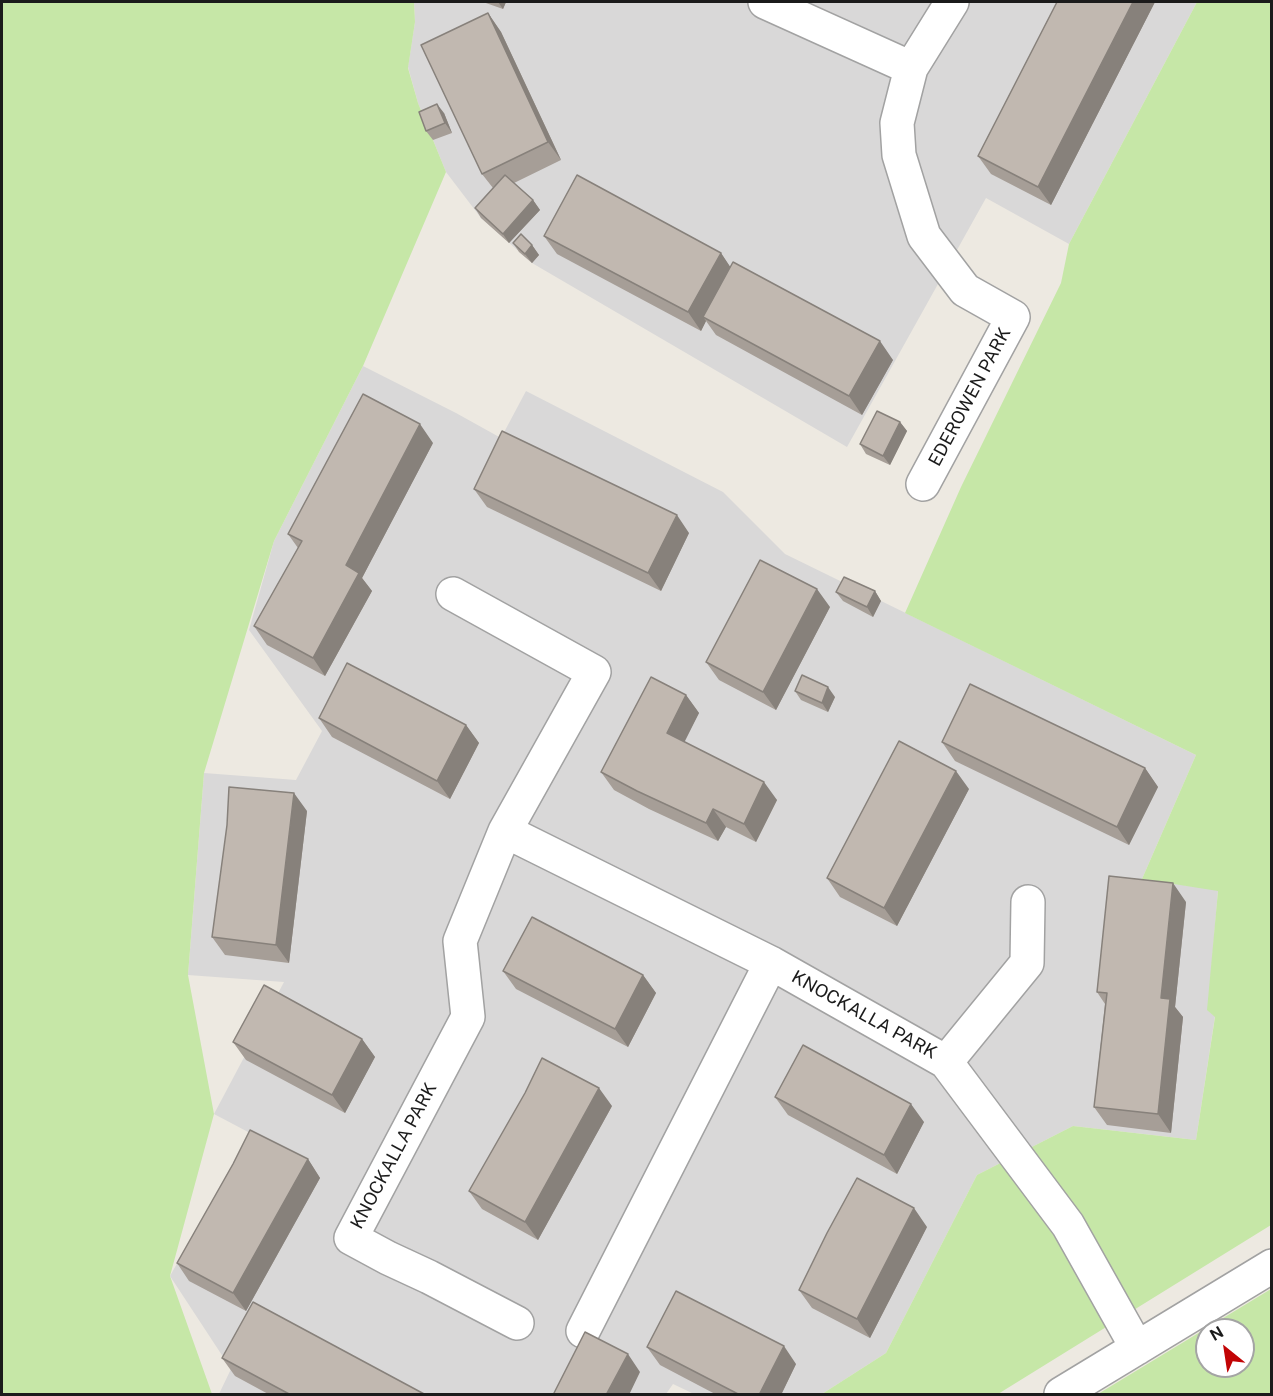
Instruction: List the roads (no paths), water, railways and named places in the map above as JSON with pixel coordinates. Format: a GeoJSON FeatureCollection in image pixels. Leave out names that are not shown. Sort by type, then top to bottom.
{"type":"FeatureCollection","features":[{"type":"Feature","properties":{"kind":"street"},"geometry":{"type":"LineString","coordinates":[[765,2],[911,68]]}},
{"type":"Feature","properties":{"kind":"street","name":"EDEROWEN PARK"},"geometry":{"type":"LineString","coordinates":[[923,484],[1013,317],[965,290],[924,236],[899,155],[897,123],[911,68],[952,2]]}},
{"type":"Feature","properties":{"kind":"street","name":"KNOCKALLA PARK"},"geometry":{"type":"LineString","coordinates":[[453,594],[594,672],[505,831],[460,941],[468,1017],[351,1238],[517,1323]]}},
{"type":"Feature","properties":{"kind":"street","name":"KNOCKALLA PARK"},"geometry":{"type":"LineString","coordinates":[[505,831],[771,963],[946,1062],[1068,1225],[1137,1348]]}},
{"type":"Feature","properties":{"kind":"street"},"geometry":{"type":"LineString","coordinates":[[946,1062],[1027,963],[1028,902]]}},
{"type":"Feature","properties":{"kind":"street"},"geometry":{"type":"LineString","coordinates":[[583,1331],[771,963]]}},
{"type":"Feature","properties":{"kind":"street"},"geometry":{"type":"LineString","coordinates":[[1061,1395],[1272,1266]]}}]}
